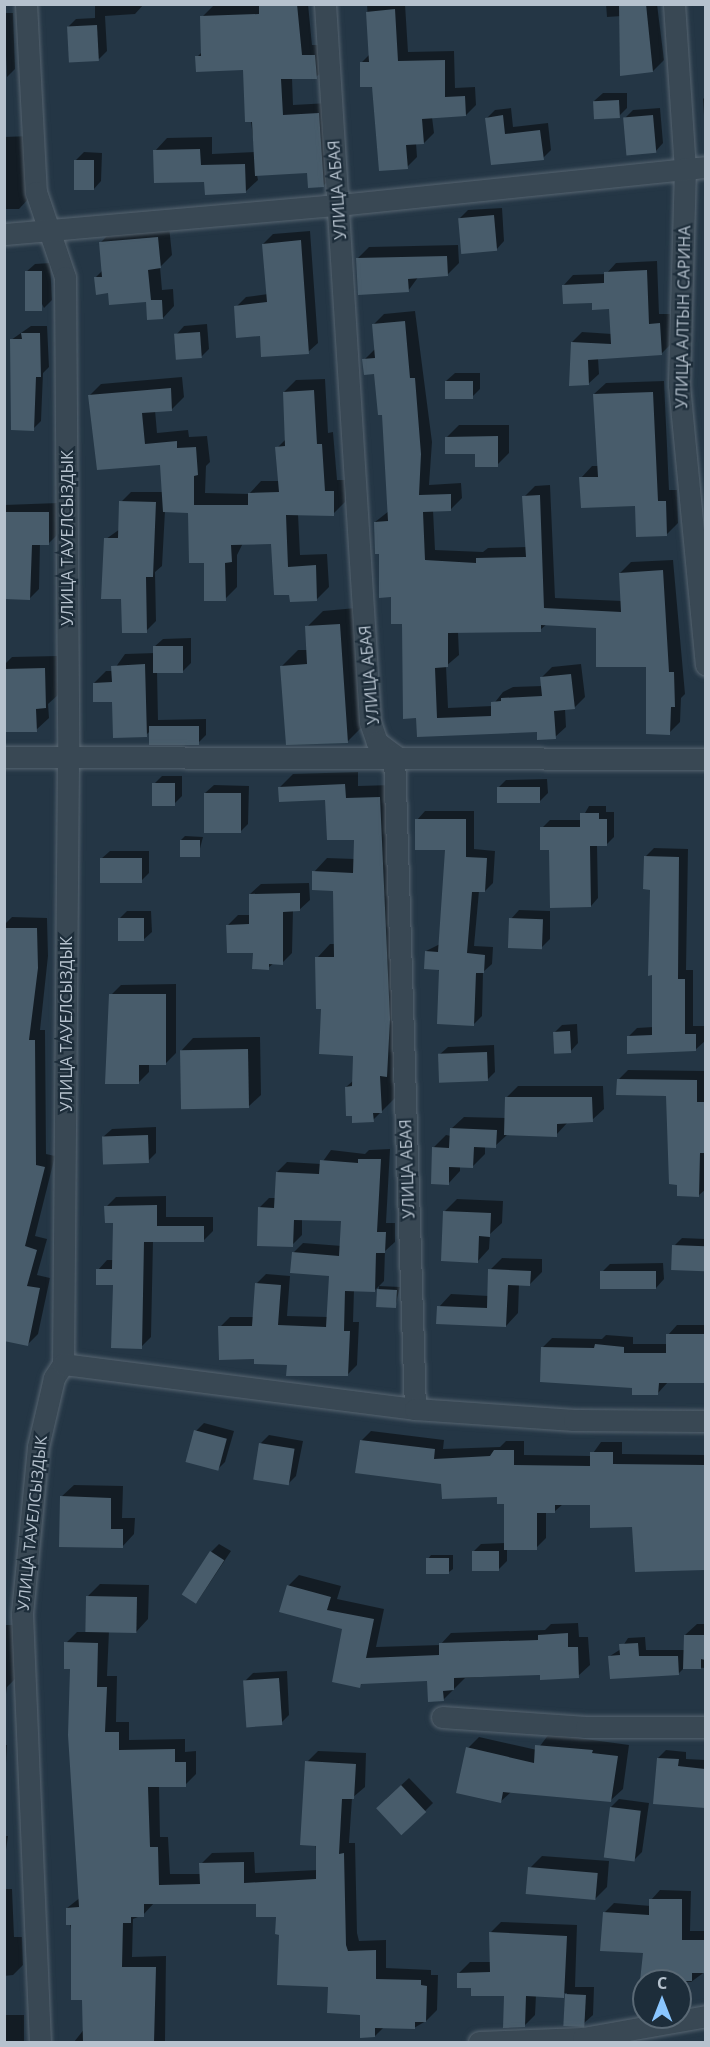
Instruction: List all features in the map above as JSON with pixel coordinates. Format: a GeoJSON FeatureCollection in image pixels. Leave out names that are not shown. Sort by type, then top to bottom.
{"type":"FeatureCollection","features":[{"type":"Feature","properties":{"kind":"street","name":"УЛИЦА ТАУЕЛСЫЗДЫК"},"geometry":{"type":"LineString","coordinates":[[26,4],[36,192],[47,232],[65,277],[68,758],[63,1364],[54,1378],[38,1447],[22,1614],[40,2043]]}},
{"type":"Feature","properties":{"kind":"street","name":"УЛИЦА АБАЯ"},"geometry":{"type":"LineString","coordinates":[[325,4],[370,722],[377,741],[394,755],[415,1409]]}},
{"type":"Feature","properties":{"kind":"street","name":"УЛИЦА АЛТЫН САРИНА"},"geometry":{"type":"LineString","coordinates":[[674,4],[695,167],[679,385],[705,665]]}},
{"type":"Feature","properties":{"kind":"street"},"geometry":{"type":"LineString","coordinates":[[4,234],[338,205],[695,167]]}},
{"type":"Feature","properties":{"kind":"street"},"geometry":{"type":"LineString","coordinates":[[4,757],[394,755],[705,759]]}},
{"type":"Feature","properties":{"kind":"street"},"geometry":{"type":"LineString","coordinates":[[63,1364],[415,1409],[574,1420],[705,1421]]}},
{"type":"Feature","properties":{"kind":"street"},"geometry":{"type":"LineString","coordinates":[[442,1717],[586,1727],[705,1727]]}},
{"type":"Feature","properties":{"kind":"street"},"geometry":{"type":"LineString","coordinates":[[479,2043],[583,2038],[705,2016]]}},
{"type":"Feature","properties":{"kind":"building"},"geometry":{"type":"Polygon","coordinates":[[[259,4],[297,4],[302,55],[315,55],[317,79],[281,79],[283,115],[319,113],[324,187],[308,188],[307,173],[255,176],[252,122],[245,122],[243,70],[196,72],[195,56],[201,56],[200,16],[259,14],[259,4]]]}},
{"type":"Feature","properties":{"kind":"building"},"geometry":{"type":"Polygon","coordinates":[[[619,4],[646,4],[653,72],[620,76],[619,4]]]}},
{"type":"Feature","properties":{"kind":"building"},"geometry":{"type":"Polygon","coordinates":[[[395,9],[398,61],[445,60],[445,97],[465,96],[466,116],[422,119],[424,144],[406,145],[408,169],[379,171],[372,87],[360,87],[360,62],[369,62],[366,12],[395,9]]]}},
{"type":"Feature","properties":{"kind":"building"},"geometry":{"type":"Polygon","coordinates":[[[97,25],[99,61],[69,63],[67,27],[97,25]]]}},
{"type":"Feature","properties":{"kind":"building"},"geometry":{"type":"Polygon","coordinates":[[[619,100],[620,118],[594,119],[593,101],[619,100]]]}},
{"type":"Feature","properties":{"kind":"building"},"geometry":{"type":"Polygon","coordinates":[[[503,115],[505,134],[540,130],[544,160],[491,165],[485,118],[503,115]]]}},
{"type":"Feature","properties":{"kind":"building"},"geometry":{"type":"Polygon","coordinates":[[[653,115],[656,153],[626,155],[623,118],[653,115]]]}},
{"type":"Feature","properties":{"kind":"building"},"geometry":{"type":"Polygon","coordinates":[[[200,149],[201,165],[245,164],[246,193],[205,195],[204,182],[154,183],[153,150],[200,149]]]}},
{"type":"Feature","properties":{"kind":"building"},"geometry":{"type":"Polygon","coordinates":[[[74,160],[94,160],[94,190],[74,190],[74,160]]]}},
{"type":"Feature","properties":{"kind":"building"},"geometry":{"type":"Polygon","coordinates":[[[494,215],[497,251],[461,254],[458,218],[494,215]]]}},
{"type":"Feature","properties":{"kind":"building"},"geometry":{"type":"Polygon","coordinates":[[[158,237],[161,268],[148,270],[151,300],[162,300],[163,319],[147,320],[146,302],[109,305],[108,293],[96,295],[94,277],[102,277],[99,242],[158,237]]]}},
{"type":"Feature","properties":{"kind":"building"},"geometry":{"type":"Polygon","coordinates":[[[301,240],[309,354],[261,357],[260,336],[236,338],[234,306],[267,302],[262,244],[301,240]]]}},
{"type":"Feature","properties":{"kind":"building"},"geometry":{"type":"Polygon","coordinates":[[[447,256],[448,276],[408,279],[409,292],[358,295],[356,258],[447,256]]]}},
{"type":"Feature","properties":{"kind":"building"},"geometry":{"type":"Polygon","coordinates":[[[647,270],[649,324],[660,323],[662,355],[588,360],[589,385],[569,386],[571,342],[611,344],[609,309],[592,310],[592,303],[563,304],[562,285],[604,283],[604,272],[647,270]]]}},
{"type":"Feature","properties":{"kind":"building"},"geometry":{"type":"Polygon","coordinates":[[[25,271],[42,271],[42,311],[25,311],[25,271]]]}},
{"type":"Feature","properties":{"kind":"building"},"geometry":{"type":"Polygon","coordinates":[[[405,321],[410,378],[415,378],[421,454],[419,495],[451,494],[451,511],[423,512],[425,560],[476,563],[476,558],[526,557],[522,496],[540,495],[544,608],[621,612],[619,573],[663,570],[669,672],[674,672],[675,707],[671,707],[670,735],[646,734],[646,667],[596,667],[596,628],[541,625],[541,632],[448,633],[448,667],[435,668],[437,718],[491,716],[491,702],[501,701],[501,698],[542,696],[540,677],[571,674],[575,709],[554,711],[556,739],[537,740],[537,732],[417,737],[416,718],[403,719],[402,624],[391,624],[391,597],[379,598],[379,554],[375,554],[374,522],[388,521],[382,415],[378,415],[374,374],[364,375],[362,359],[375,358],[372,324],[405,321]]]}},
{"type":"Feature","properties":{"kind":"building"},"geometry":{"type":"Polygon","coordinates":[[[200,332],[202,358],[176,360],[174,334],[200,332]]]}},
{"type":"Feature","properties":{"kind":"building"},"geometry":{"type":"Polygon","coordinates":[[[21,333],[40,333],[41,377],[36,377],[34,431],[11,430],[10,339],[22,339],[21,333]]]}},
{"type":"Feature","properties":{"kind":"building"},"geometry":{"type":"Polygon","coordinates":[[[445,381],[473,381],[473,399],[445,399],[445,381]]]}},
{"type":"Feature","properties":{"kind":"building"},"geometry":{"type":"Polygon","coordinates":[[[171,388],[172,411],[142,413],[145,444],[177,441],[177,448],[196,447],[198,475],[194,476],[194,505],[248,505],[248,493],[279,492],[275,447],[285,446],[283,392],[314,390],[317,444],[322,444],[325,491],[334,491],[334,516],[286,515],[288,567],[316,565],[317,601],[290,602],[289,595],[274,595],[271,544],[231,545],[232,562],[225,563],[226,601],[204,601],[204,563],[189,563],[188,513],[163,512],[160,465],[97,470],[88,395],[171,388]]]}},
{"type":"Feature","properties":{"kind":"building"},"geometry":{"type":"Polygon","coordinates":[[[653,392],[658,501],[666,501],[667,536],[636,537],[635,506],[581,508],[579,477],[598,477],[593,394],[653,392]]]}},
{"type":"Feature","properties":{"kind":"building"},"geometry":{"type":"Polygon","coordinates":[[[498,436],[498,467],[475,467],[475,454],[445,454],[445,437],[498,436]]]}},
{"type":"Feature","properties":{"kind":"building"},"geometry":{"type":"Polygon","coordinates":[[[119,501],[156,502],[153,577],[146,577],[147,633],[122,633],[121,599],[101,599],[104,538],[118,538],[119,501]]]}},
{"type":"Feature","properties":{"kind":"building"},"geometry":{"type":"Polygon","coordinates":[[[4,512],[49,512],[49,545],[32,545],[30,600],[4,599],[4,512]]]}},
{"type":"Feature","properties":{"kind":"building"},"geometry":{"type":"Polygon","coordinates":[[[340,624],[348,743],[286,745],[280,666],[307,664],[305,626],[340,624]]]}},
{"type":"Feature","properties":{"kind":"building"},"geometry":{"type":"Polygon","coordinates":[[[153,646],[183,646],[183,673],[153,673],[153,646]]]}},
{"type":"Feature","properties":{"kind":"building"},"geometry":{"type":"Polygon","coordinates":[[[145,664],[147,737],[113,738],[112,702],[93,702],[93,683],[112,682],[111,666],[145,664]]]}},
{"type":"Feature","properties":{"kind":"building"},"geometry":{"type":"Polygon","coordinates":[[[45,668],[46,708],[36,709],[37,732],[4,732],[4,669],[45,668]]]}},
{"type":"Feature","properties":{"kind":"building"},"geometry":{"type":"Polygon","coordinates":[[[149,726],[199,726],[199,745],[149,745],[149,726]]]}},
{"type":"Feature","properties":{"kind":"building"},"geometry":{"type":"Polygon","coordinates":[[[152,783],[175,783],[175,806],[152,806],[152,783]]]}},
{"type":"Feature","properties":{"kind":"building"},"geometry":{"type":"Polygon","coordinates":[[[345,784],[346,798],[380,797],[390,1019],[387,1077],[380,1076],[382,1113],[373,1113],[374,1122],[352,1123],[352,1116],[346,1116],[345,1087],[352,1086],[353,1056],[319,1054],[321,1009],[316,1009],[315,957],[334,957],[333,891],[312,890],[312,871],[353,873],[354,840],[327,840],[325,800],[279,802],[278,787],[345,784]]]}},
{"type":"Feature","properties":{"kind":"building"},"geometry":{"type":"Polygon","coordinates":[[[497,787],[540,787],[540,803],[497,803],[497,787]]]}},
{"type":"Feature","properties":{"kind":"building"},"geometry":{"type":"Polygon","coordinates":[[[204,793],[241,793],[241,833],[204,833],[204,793]]]}},
{"type":"Feature","properties":{"kind":"building"},"geometry":{"type":"Polygon","coordinates":[[[580,813],[599,813],[599,819],[607,819],[607,846],[590,846],[591,907],[550,908],[549,850],[540,850],[540,827],[580,827],[580,813]]]}},
{"type":"Feature","properties":{"kind":"building"},"geometry":{"type":"Polygon","coordinates":[[[415,819],[466,819],[466,857],[487,858],[485,892],[472,892],[467,953],[485,955],[484,973],[476,973],[474,1026],[437,1024],[439,970],[424,969],[425,951],[438,952],[445,850],[415,850],[415,819]]]}},
{"type":"Feature","properties":{"kind":"building"},"geometry":{"type":"Polygon","coordinates":[[[180,840],[200,840],[200,857],[180,857],[180,840]]]}},
{"type":"Feature","properties":{"kind":"building"},"geometry":{"type":"Polygon","coordinates":[[[644,856],[679,857],[678,979],[685,979],[685,1034],[696,1034],[696,1051],[627,1054],[627,1036],[652,1035],[652,975],[648,976],[650,890],[643,889],[644,856]]]}},
{"type":"Feature","properties":{"kind":"building"},"geometry":{"type":"Polygon","coordinates":[[[100,858],[142,858],[142,883],[100,883],[100,858]]]}},
{"type":"Feature","properties":{"kind":"building"},"geometry":{"type":"Polygon","coordinates":[[[300,893],[300,911],[283,912],[283,965],[269,964],[269,970],[252,969],[253,953],[227,953],[226,925],[249,924],[249,894],[300,893]]]}},
{"type":"Feature","properties":{"kind":"building"},"geometry":{"type":"Polygon","coordinates":[[[118,918],[144,918],[144,941],[118,941],[118,918]]]}},
{"type":"Feature","properties":{"kind":"building"},"geometry":{"type":"Polygon","coordinates":[[[509,918],[543,919],[542,949],[508,948],[509,918]]]}},
{"type":"Feature","properties":{"kind":"building"},"geometry":{"type":"Polygon","coordinates":[[[4,928],[37,928],[38,968],[29,1040],[35,1040],[36,1165],[45,1167],[25,1246],[37,1250],[27,1286],[40,1288],[28,1346],[4,1341],[4,928]]]}},
{"type":"Feature","properties":{"kind":"building"},"geometry":{"type":"Polygon","coordinates":[[[109,994],[166,994],[166,1065],[139,1065],[139,1084],[105,1084],[109,994]]]}},
{"type":"Feature","properties":{"kind":"building"},"geometry":{"type":"Polygon","coordinates":[[[570,1031],[571,1053],[554,1054],[553,1032],[570,1031]]]}},
{"type":"Feature","properties":{"kind":"building"},"geometry":{"type":"Polygon","coordinates":[[[248,1049],[249,1108],[181,1109],[180,1050],[248,1049]]]}},
{"type":"Feature","properties":{"kind":"building"},"geometry":{"type":"Polygon","coordinates":[[[487,1052],[488,1081],[439,1083],[438,1054],[487,1052]]]}},
{"type":"Feature","properties":{"kind":"building"},"geometry":{"type":"Polygon","coordinates":[[[617,1079],[697,1080],[697,1102],[705,1102],[705,1153],[700,1153],[699,1197],[677,1196],[677,1185],[669,1184],[666,1096],[616,1095],[617,1079]]]}},
{"type":"Feature","properties":{"kind":"building"},"geometry":{"type":"Polygon","coordinates":[[[505,1097],[592,1097],[593,1122],[557,1124],[557,1137],[504,1135],[505,1097]]]}},
{"type":"Feature","properties":{"kind":"building"},"geometry":{"type":"Polygon","coordinates":[[[450,1128],[497,1130],[496,1148],[474,1147],[473,1168],[449,1167],[449,1185],[431,1184],[432,1147],[449,1148],[450,1128]]]}},
{"type":"Feature","properties":{"kind":"building"},"geometry":{"type":"Polygon","coordinates":[[[148,1135],[149,1163],[103,1165],[102,1137],[148,1135]]]}},
{"type":"Feature","properties":{"kind":"building"},"geometry":{"type":"Polygon","coordinates":[[[358,1159],[381,1159],[377,1232],[386,1232],[385,1253],[376,1253],[375,1292],[345,1291],[344,1331],[350,1331],[348,1376],[286,1376],[287,1365],[254,1364],[254,1359],[219,1360],[218,1326],[252,1326],[255,1283],[281,1285],[278,1325],[326,1327],[329,1276],[290,1273],[292,1252],[339,1256],[341,1221],[294,1220],[293,1247],[257,1246],[258,1207],[274,1208],[276,1172],[319,1174],[320,1160],[358,1163],[358,1159]]]}},
{"type":"Feature","properties":{"kind":"building"},"geometry":{"type":"Polygon","coordinates":[[[157,1205],[157,1226],[204,1226],[204,1242],[144,1242],[142,1349],[111,1348],[113,1285],[96,1285],[96,1269],[112,1269],[113,1223],[105,1223],[104,1206],[157,1205]]]}},
{"type":"Feature","properties":{"kind":"building"},"geometry":{"type":"Polygon","coordinates":[[[443,1211],[491,1213],[490,1237],[479,1236],[478,1263],[441,1261],[443,1211]]]}},
{"type":"Feature","properties":{"kind":"building"},"geometry":{"type":"Polygon","coordinates":[[[672,1245],[705,1246],[704,1271],[671,1270],[672,1245]]]}},
{"type":"Feature","properties":{"kind":"building"},"geometry":{"type":"Polygon","coordinates":[[[488,1269],[531,1271],[530,1286],[508,1285],[506,1327],[436,1324],[437,1306],[487,1308],[488,1269]]]}},
{"type":"Feature","properties":{"kind":"building"},"geometry":{"type":"Polygon","coordinates":[[[600,1271],[656,1271],[656,1289],[600,1289],[600,1271]]]}},
{"type":"Feature","properties":{"kind":"building"},"geometry":{"type":"Polygon","coordinates":[[[377,1289],[397,1290],[396,1308],[376,1307],[377,1289]]]}},
{"type":"Feature","properties":{"kind":"building"},"geometry":{"type":"Polygon","coordinates":[[[666,1334],[705,1334],[705,1383],[659,1383],[658,1395],[632,1395],[632,1388],[540,1382],[541,1347],[594,1348],[595,1344],[624,1347],[624,1353],[666,1353],[666,1334]]]}},
{"type":"Feature","properties":{"kind":"building"},"geometry":{"type":"Polygon","coordinates":[[[194,1430],[227,1439],[218,1471],[185,1462],[194,1430]]]}},
{"type":"Feature","properties":{"kind":"building"},"geometry":{"type":"Polygon","coordinates":[[[360,1440],[435,1449],[434,1459],[490,1456],[494,1450],[514,1450],[514,1465],[590,1466],[590,1452],[613,1452],[613,1464],[705,1465],[705,1570],[635,1572],[632,1527],[590,1528],[590,1505],[555,1505],[555,1513],[537,1513],[537,1550],[504,1550],[504,1504],[497,1504],[497,1497],[442,1499],[441,1484],[355,1473],[360,1440]]]}},
{"type":"Feature","properties":{"kind":"building"},"geometry":{"type":"Polygon","coordinates":[[[259,1443],[295,1449],[289,1485],[253,1480],[259,1443]]]}},
{"type":"Feature","properties":{"kind":"building"},"geometry":{"type":"Polygon","coordinates":[[[60,1496],[111,1498],[111,1529],[123,1529],[123,1548],[59,1547],[60,1496]]]}},
{"type":"Feature","properties":{"kind":"building"},"geometry":{"type":"Polygon","coordinates":[[[210,1551],[224,1560],[196,1604],[182,1595],[210,1551]]]}},
{"type":"Feature","properties":{"kind":"building"},"geometry":{"type":"Polygon","coordinates":[[[472,1551],[499,1551],[499,1571],[472,1571],[472,1551]]]}},
{"type":"Feature","properties":{"kind":"building"},"geometry":{"type":"Polygon","coordinates":[[[426,1558],[449,1558],[449,1574],[426,1574],[426,1558]]]}},
{"type":"Feature","properties":{"kind":"building"},"geometry":{"type":"Polygon","coordinates":[[[287,1585],[331,1597],[327,1610],[374,1619],[366,1658],[439,1655],[439,1643],[538,1640],[538,1635],[568,1633],[568,1647],[578,1647],[579,1678],[540,1680],[540,1675],[454,1678],[454,1690],[443,1691],[444,1701],[428,1702],[427,1681],[361,1684],[360,1688],[332,1682],[342,1629],[279,1612],[287,1585]]]}},
{"type":"Feature","properties":{"kind":"building"},"geometry":{"type":"Polygon","coordinates":[[[86,1596],[137,1597],[136,1633],[85,1632],[86,1596]]]}},
{"type":"Feature","properties":{"kind":"building"},"geometry":{"type":"Polygon","coordinates":[[[684,1635],[705,1635],[705,1660],[701,1659],[701,1669],[683,1669],[684,1635]]]}},
{"type":"Feature","properties":{"kind":"building"},"geometry":{"type":"Polygon","coordinates":[[[64,1642],[98,1643],[97,1687],[107,1687],[105,1732],[119,1732],[119,1750],[175,1749],[175,1762],[186,1762],[186,1787],[148,1787],[150,1847],[158,1847],[159,1885],[200,1884],[199,1863],[244,1862],[244,1883],[316,1879],[316,1846],[300,1845],[305,1761],[356,1764],[354,1799],[342,1799],[339,1854],[344,1853],[346,1945],[348,1951],[376,1950],[376,1979],[421,1980],[421,1985],[427,1986],[426,2022],[415,2022],[415,2029],[375,2028],[375,2037],[360,2038],[360,2015],[327,2013],[328,1987],[277,1985],[279,1935],[275,1934],[276,1917],[256,1917],[256,1904],[144,1904],[144,1917],[131,1917],[131,1923],[123,1923],[122,1967],[156,1967],[154,2043],[83,2043],[82,2000],[71,2000],[71,1925],[66,1925],[66,1908],[79,1907],[68,1735],[70,1669],[64,1669],[64,1642]]]}},
{"type":"Feature","properties":{"kind":"building"},"geometry":{"type":"Polygon","coordinates":[[[638,1643],[639,1656],[678,1656],[679,1675],[610,1679],[608,1656],[620,1655],[619,1644],[638,1643]]]}},
{"type":"Feature","properties":{"kind":"building"},"geometry":{"type":"Polygon","coordinates":[[[279,1678],[282,1725],[246,1727],[243,1681],[279,1678]]]}},
{"type":"Feature","properties":{"kind":"building"},"geometry":{"type":"Polygon","coordinates":[[[535,1745],[593,1750],[592,1753],[618,1756],[611,1802],[503,1792],[501,1803],[456,1793],[466,1747],[534,1763],[535,1745]]]}},
{"type":"Feature","properties":{"kind":"building"},"geometry":{"type":"Polygon","coordinates":[[[657,1758],[679,1759],[678,1766],[705,1769],[705,1808],[653,1804],[657,1758]]]}},
{"type":"Feature","properties":{"kind":"building"},"geometry":{"type":"Polygon","coordinates":[[[401,1785],[426,1812],[401,1835],[376,1808],[401,1785]]]}},
{"type":"Feature","properties":{"kind":"building"},"geometry":{"type":"Polygon","coordinates":[[[610,1807],[641,1811],[635,1861],[604,1858],[610,1807]]]}},
{"type":"Feature","properties":{"kind":"building"},"geometry":{"type":"Polygon","coordinates":[[[528,1867],[598,1873],[595,1900],[526,1894],[528,1867]]]}},
{"type":"Feature","properties":{"kind":"building"},"geometry":{"type":"Polygon","coordinates":[[[649,1899],[682,1899],[682,1940],[705,1940],[705,1973],[692,1973],[692,1969],[641,1969],[643,1953],[600,1951],[603,1912],[649,1915],[649,1899]]]}},
{"type":"Feature","properties":{"kind":"building"},"geometry":{"type":"Polygon","coordinates":[[[489,1932],[567,1936],[564,1998],[526,1996],[525,2027],[503,2028],[504,1996],[471,1996],[471,1988],[457,1988],[457,1973],[490,1972],[489,1932]]]}},
{"type":"Feature","properties":{"kind":"building"},"geometry":{"type":"Polygon","coordinates":[[[565,1994],[586,1995],[584,2027],[563,2026],[565,1994]]]}}]}
